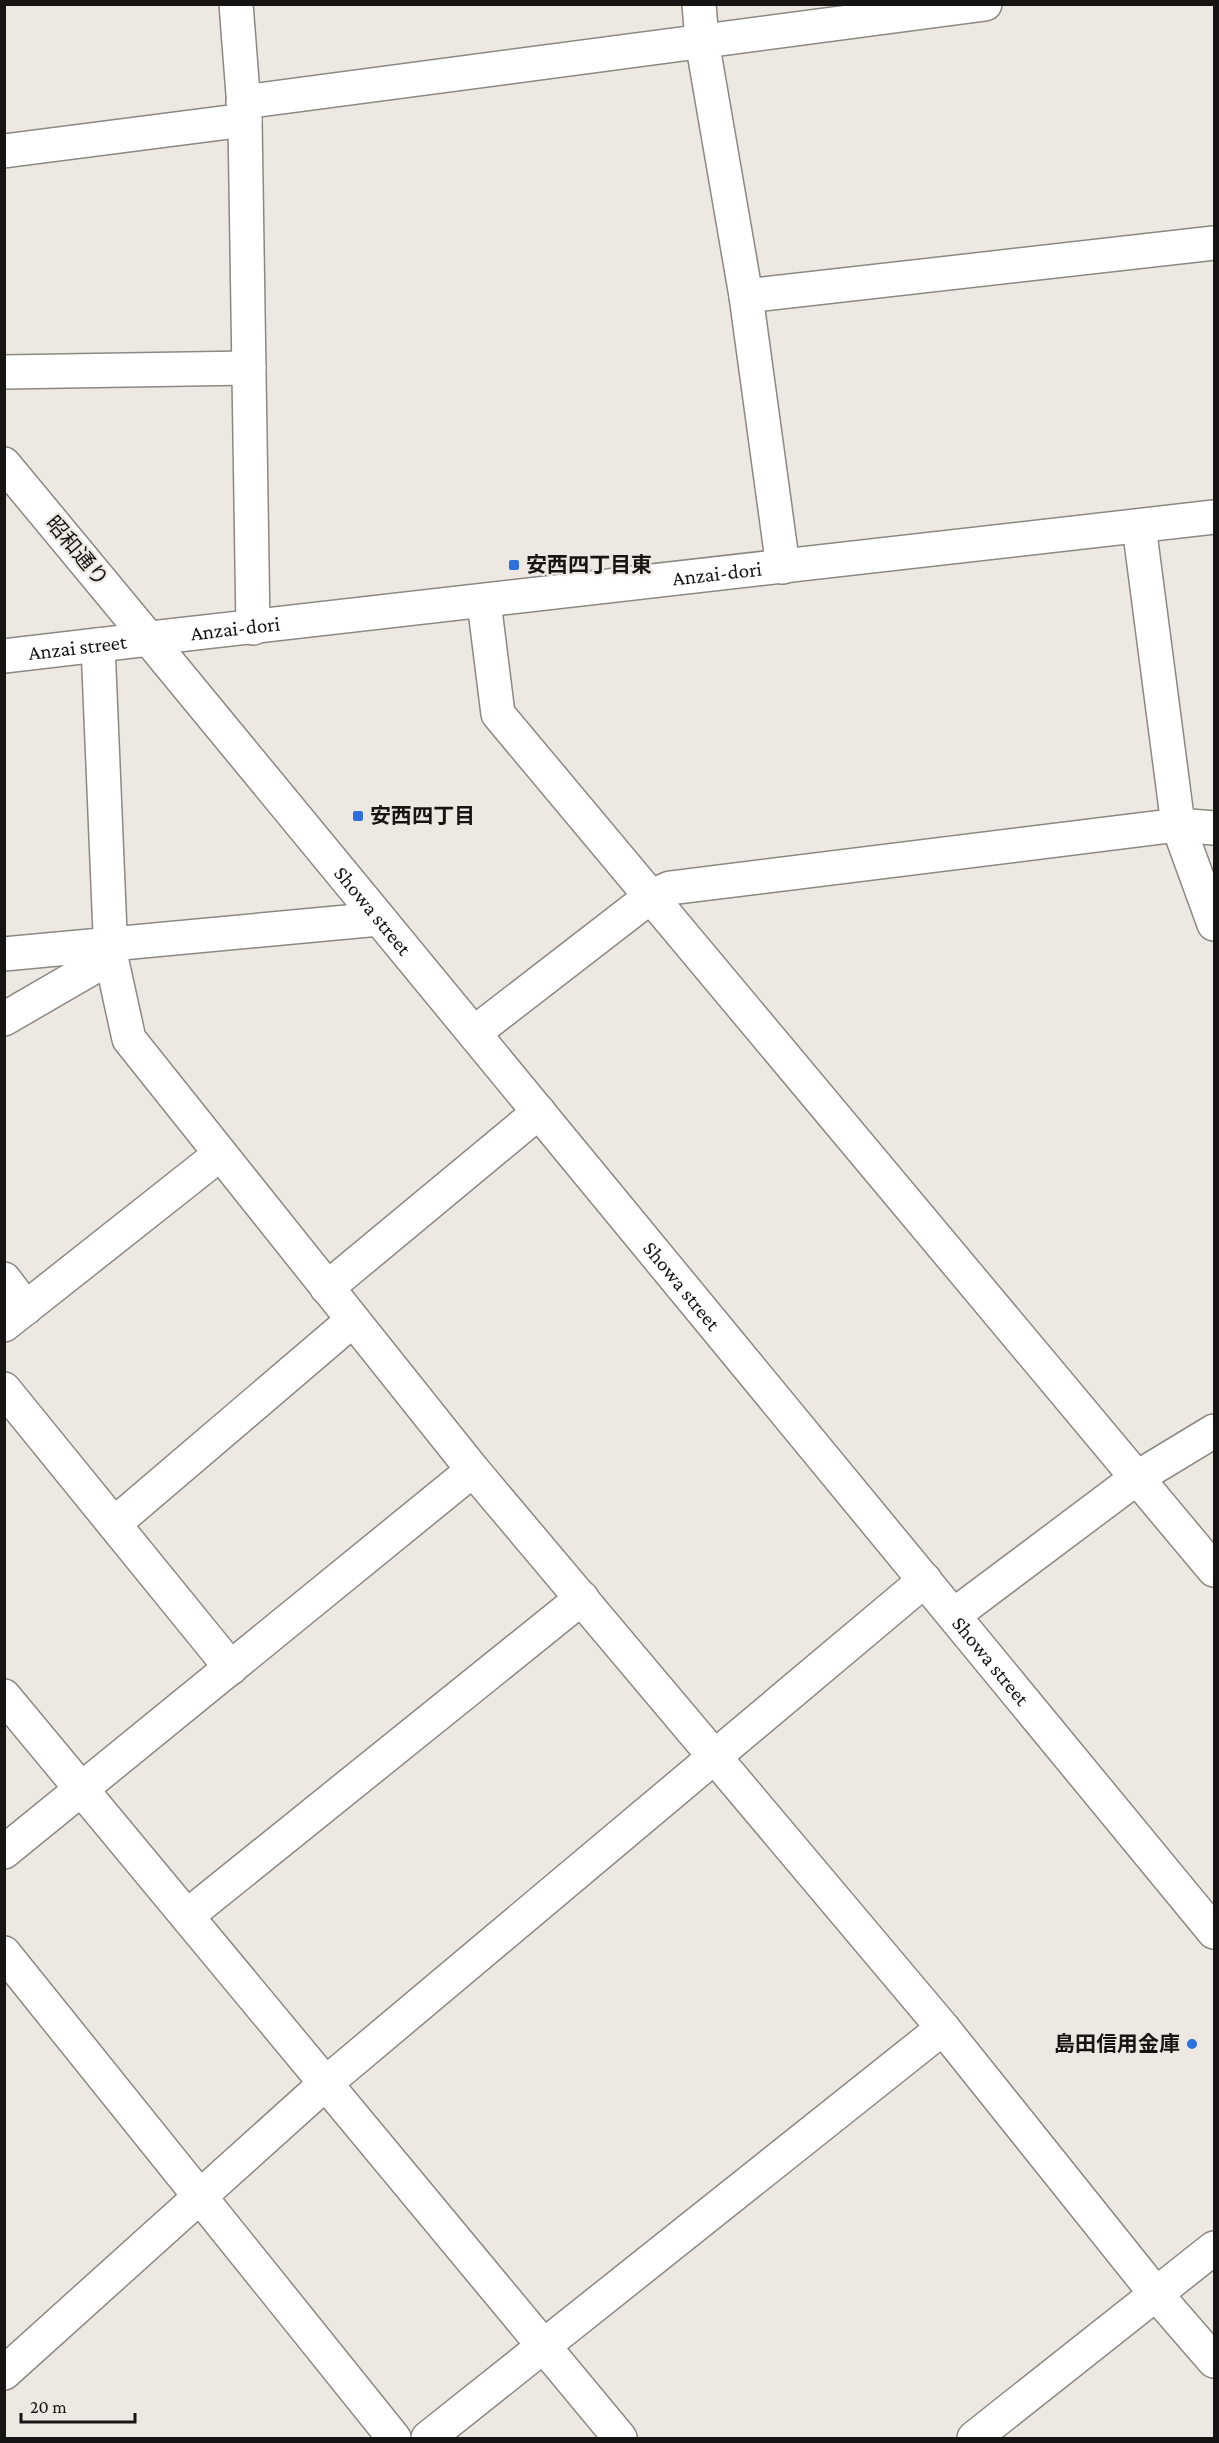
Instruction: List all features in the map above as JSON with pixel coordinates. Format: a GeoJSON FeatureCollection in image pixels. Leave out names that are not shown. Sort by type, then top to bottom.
{"type":"FeatureCollection","features":[{"type":"Feature","properties":{"kind":"main road"},"geometry":{"type":"LineString","coordinates":[[236,4],[244,111],[253,628]]}},
{"type":"Feature","properties":{"kind":"main road"},"geometry":{"type":"LineString","coordinates":[[699,4],[702,41],[746,296],[783,567]]}},
{"type":"Feature","properties":{"kind":"main road"},"geometry":{"type":"LineString","coordinates":[[4,151],[244,111],[702,41],[985,4]]}},
{"type":"Feature","properties":{"kind":"main road"},"geometry":{"type":"LineString","coordinates":[[746,296],[1215,243]]}},
{"type":"Feature","properties":{"kind":"main road"},"geometry":{"type":"LineString","coordinates":[[4,372],[249,368]]}},
{"type":"Feature","properties":{"kind":"main road","name":"昭和通り"},"geometry":{"type":"LineString","coordinates":[[4,464],[149,639]]}},
{"type":"Feature","properties":{"kind":"main road","name":"Anzai-dori"},"geometry":{"type":"LineString","coordinates":[[4,656],[1215,518]]}},
{"type":"Feature","properties":{"kind":"main road"},"geometry":{"type":"LineString","coordinates":[[1139,526],[1178,825],[1215,924]]}},
{"type":"Feature","properties":{"kind":"main road"},"geometry":{"type":"LineString","coordinates":[[484,602],[498,714],[1215,1570]]}},
{"type":"Feature","properties":{"kind":"main road","name":"Showa street"},"geometry":{"type":"LineString","coordinates":[[149,639],[1215,1932]]}},
{"type":"Feature","properties":{"kind":"main road"},"geometry":{"type":"LineString","coordinates":[[98,645],[111,950],[129,1039],[219,1155],[473,1470],[716,1755],[943,2028],[1156,2294],[1215,2361]]}},
{"type":"Feature","properties":{"kind":"main road"},"geometry":{"type":"LineString","coordinates":[[474,1033],[650,897],[670,888],[1178,825],[1215,828]]}},
{"type":"Feature","properties":{"kind":"main road"},"geometry":{"type":"LineString","coordinates":[[4,954],[111,950],[379,919]]}},
{"type":"Feature","properties":{"kind":"main road"},"geometry":{"type":"LineString","coordinates":[[4,1019],[111,950]]}},
{"type":"Feature","properties":{"kind":"main road"},"geometry":{"type":"LineString","coordinates":[[327,1288],[539,1112]]}},
{"type":"Feature","properties":{"kind":"main road"},"geometry":{"type":"LineString","coordinates":[[4,1279],[15,1317],[219,1155]]}},
{"type":"Feature","properties":{"kind":"main road"},"geometry":{"type":"LineString","coordinates":[[114,1524],[353,1320]]}},
{"type":"Feature","properties":{"kind":"main road"},"geometry":{"type":"LineString","coordinates":[[4,1389],[231,1668]]}},
{"type":"Feature","properties":{"kind":"main road"},"geometry":{"type":"LineString","coordinates":[[954,1615],[1137,1477],[1215,1431]]}},
{"type":"Feature","properties":{"kind":"main road"},"geometry":{"type":"LineString","coordinates":[[4,1852],[473,1470]]}},
{"type":"Feature","properties":{"kind":"main road"},"geometry":{"type":"LineString","coordinates":[[4,2373],[326,2083],[925,1580]]}},
{"type":"Feature","properties":{"kind":"main road"},"geometry":{"type":"LineString","coordinates":[[188,1916],[582,1598]]}},
{"type":"Feature","properties":{"kind":"main road"},"geometry":{"type":"LineString","coordinates":[[4,1695],[621,2439]]}},
{"type":"Feature","properties":{"kind":"main road"},"geometry":{"type":"LineString","coordinates":[[4,1953],[394,2439]]}},
{"type":"Feature","properties":{"kind":"main road"},"geometry":{"type":"LineString","coordinates":[[428,2439],[943,2028]]}},
{"type":"Feature","properties":{"kind":"main road"},"geometry":{"type":"LineString","coordinates":[[974,2439],[1215,2248]]}},
{"type":"Feature","properties":{"kind":"place","name":"安西四丁目東"},"geometry":{"type":"Point","coordinates":[514,565]}},
{"type":"Feature","properties":{"kind":"place","name":"安西四丁目"},"geometry":{"type":"Point","coordinates":[358,816]}},
{"type":"Feature","properties":{"kind":"place","name":"島田信用金庫"},"geometry":{"type":"Point","coordinates":[1192,2044]}}]}
